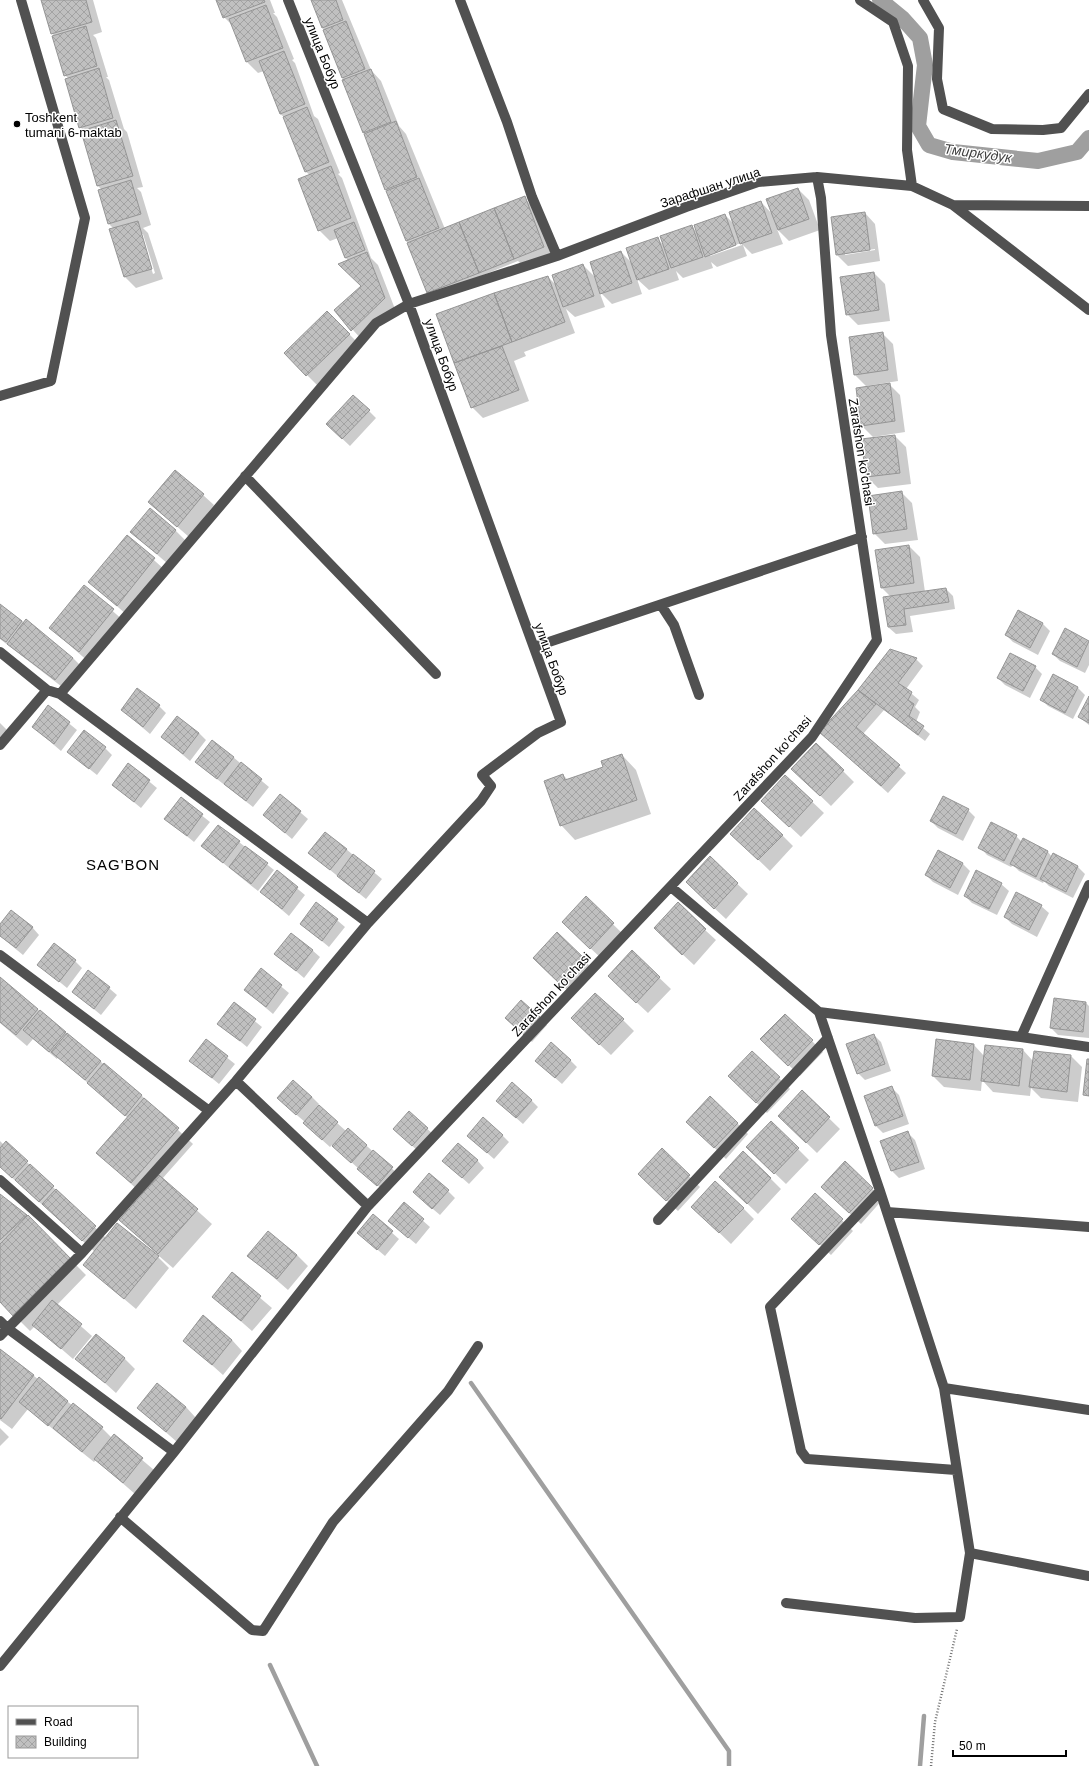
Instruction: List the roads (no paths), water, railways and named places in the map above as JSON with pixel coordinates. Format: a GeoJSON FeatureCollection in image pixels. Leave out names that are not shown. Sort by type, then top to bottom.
{"type":"FeatureCollection","features":[{"type":"Feature","properties":{"kind":"street"},"geometry":{"type":"LineString","coordinates":[[0,396],[51,381],[85,218],[21,0]]}},
{"type":"Feature","properties":{"kind":"street","name":"улица Бобур"},"geometry":{"type":"LineString","coordinates":[[288,0],[409,304],[561,722],[538,733],[482,775],[491,786],[481,801],[368,923]]}},
{"type":"Feature","properties":{"kind":"street"},"geometry":{"type":"LineString","coordinates":[[460,0],[507,122],[532,197],[557,256]]}},
{"type":"Feature","properties":{"kind":"street"},"geometry":{"type":"LineString","coordinates":[[860,0],[893,22],[908,66],[907,150],[912,186]]}},
{"type":"Feature","properties":{"kind":"street"},"geometry":{"type":"LineString","coordinates":[[923,0],[939,28],[937,79],[943,109],[992,129],[1043,130],[1061,128],[1089,94]]}},
{"type":"Feature","properties":{"kind":"street","name":"Зарафшан улица"},"geometry":{"type":"LineString","coordinates":[[60,694],[376,323],[409,304],[557,256],[686,207],[758,182],[817,177],[912,186],[953,205],[1089,310]]}},
{"type":"Feature","properties":{"kind":"street","name":"Zarafshon ko'chasi"},"geometry":{"type":"LineString","coordinates":[[0,1666],[174,1452],[368,1206],[812,737],[878,640],[831,335],[821,198],[817,177]]}},
{"type":"Feature","properties":{"kind":"street"},"geometry":{"type":"LineString","coordinates":[[953,205],[1089,206]]}},
{"type":"Feature","properties":{"kind":"street"},"geometry":{"type":"LineString","coordinates":[[246,476],[436,674]]}},
{"type":"Feature","properties":{"kind":"street"},"geometry":{"type":"LineString","coordinates":[[534,647],[862,537]]}},
{"type":"Feature","properties":{"kind":"street"},"geometry":{"type":"LineString","coordinates":[[661,605],[674,625],[699,695]]}},
{"type":"Feature","properties":{"kind":"street"},"geometry":{"type":"LineString","coordinates":[[0,652],[47,690],[60,694],[368,923],[236,1081],[208,1110],[82,1253],[2,1328],[174,1452]]}},
{"type":"Feature","properties":{"kind":"street"},"geometry":{"type":"LineString","coordinates":[[0,745],[47,690]]}},
{"type":"Feature","properties":{"kind":"street"},"geometry":{"type":"LineString","coordinates":[[1021,1037],[1089,885]]}},
{"type":"Feature","properties":{"kind":"street"},"geometry":{"type":"LineString","coordinates":[[671,886],[819,1012],[887,1212],[944,1388],[970,1553],[960,1617],[915,1618],[786,1603]]}},
{"type":"Feature","properties":{"kind":"street"},"geometry":{"type":"LineString","coordinates":[[0,954],[208,1110]]}},
{"type":"Feature","properties":{"kind":"street"},"geometry":{"type":"LineString","coordinates":[[819,1012],[1089,1047]]}},
{"type":"Feature","properties":{"kind":"street"},"geometry":{"type":"LineString","coordinates":[[658,1220],[828,1038]]}},
{"type":"Feature","properties":{"kind":"street"},"geometry":{"type":"LineString","coordinates":[[236,1081],[368,1206]]}},
{"type":"Feature","properties":{"kind":"street"},"geometry":{"type":"LineString","coordinates":[[0,1180],[82,1253]]}},
{"type":"Feature","properties":{"kind":"street"},"geometry":{"type":"LineString","coordinates":[[880,1191],[770,1307],[801,1450],[807,1459],[956,1470]]}},
{"type":"Feature","properties":{"kind":"street"},"geometry":{"type":"LineString","coordinates":[[887,1212],[1089,1227]]}},
{"type":"Feature","properties":{"kind":"street"},"geometry":{"type":"LineString","coordinates":[[120,1517],[252,1630],[263,1631],[333,1522],[448,1391],[478,1346]]}},
{"type":"Feature","properties":{"kind":"street"},"geometry":{"type":"LineString","coordinates":[[944,1388],[1089,1410]]}},
{"type":"Feature","properties":{"kind":"street"},"geometry":{"type":"LineString","coordinates":[[970,1553],[1089,1576]]}},
{"type":"Feature","properties":{"kind":"waterway","name":"Тмиркудук"},"geometry":{"type":"LineString","coordinates":[[880,0],[903,19],[920,38],[925,65],[918,126],[929,145],[953,152],[1038,161],[1077,152],[1089,138]]}},
{"type":"Feature","properties":{"kind":"waterway"},"geometry":{"type":"LineString","coordinates":[[471,1383],[729,1751],[729,1766]]}},
{"type":"Feature","properties":{"kind":"waterway"},"geometry":{"type":"LineString","coordinates":[[270,1665],[317,1766]]}},
{"type":"Feature","properties":{"kind":"waterway"},"geometry":{"type":"LineString","coordinates":[[920,1766],[924,1716]]}},
{"type":"Feature","properties":{"kind":"place","name":"Toshkent tumani 6-maktab"},"geometry":{"type":"Point","coordinates":[17,124]}},
{"type":"Feature","properties":{"kind":"district","name":"SAG'BON"},"geometry":{"type":"Point","coordinates":[123,865]}}]}
